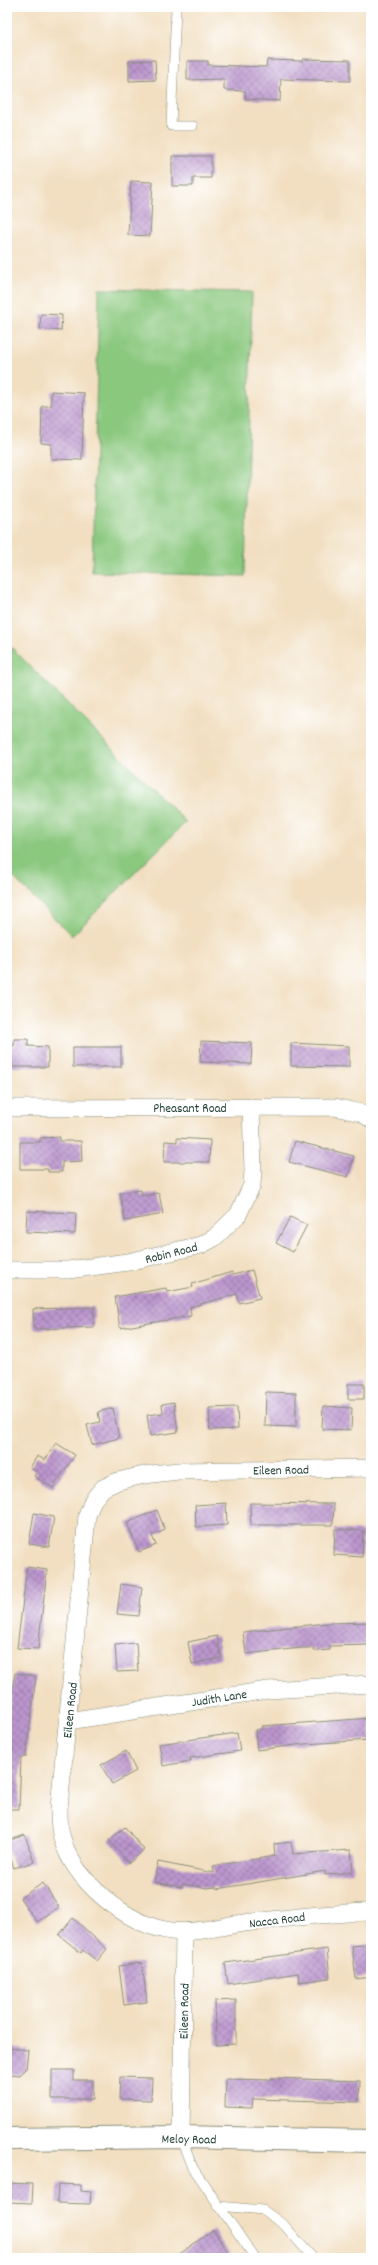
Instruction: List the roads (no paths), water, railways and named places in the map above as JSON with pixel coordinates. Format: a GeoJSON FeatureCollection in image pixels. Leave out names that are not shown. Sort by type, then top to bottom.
{"type":"FeatureCollection","features":[{"type":"Feature","properties":{"kind":"main road","name":"Meloy Road"},"geometry":{"type":"LineString","coordinates":[[7,2139],[181,2137],[371,2141]]}},
{"type":"Feature","properties":{"kind":"street","name":"Robin Road"},"geometry":{"type":"LineString","coordinates":[[7,1270],[68,1270],[128,1262],[200,1245],[214,1238],[238,1215],[252,1185],[254,1171],[251,1107]]}},
{"type":"Feature","properties":{"kind":"street","name":"Pheasant Road"},"geometry":{"type":"LineString","coordinates":[[7,1108],[335,1107],[362,1113],[371,1119]]}},
{"type":"Feature","properties":{"kind":"street","name":"Eileen Road"},"geometry":{"type":"LineString","coordinates":[[181,2137],[184,1931],[160,1928],[124,1911],[88,1883],[72,1861],[62,1838],[59,1808],[87,1516],[93,1500],[103,1488],[127,1478],[178,1471],[371,1468]]}},
{"type":"Feature","properties":{"kind":"street","name":"Judith Lane"},"geometry":{"type":"LineString","coordinates":[[68,1721],[268,1690],[371,1684]]}},
{"type":"Feature","properties":{"kind":"street","name":"Nacca Road"},"geometry":{"type":"LineString","coordinates":[[184,1931],[320,1914],[371,1912]]}},
{"type":"Feature","properties":{"kind":"lane"},"geometry":{"type":"LineString","coordinates":[[176,7],[171,126],[193,126]]}},
{"type":"Feature","properties":{"kind":"lane"},"geometry":{"type":"LineString","coordinates":[[181,2137],[193,2168],[255,2258]]}},
{"type":"Feature","properties":{"kind":"lane"},"geometry":{"type":"LineString","coordinates":[[218,2206],[262,2210],[284,2225],[312,2258]]}}]}
